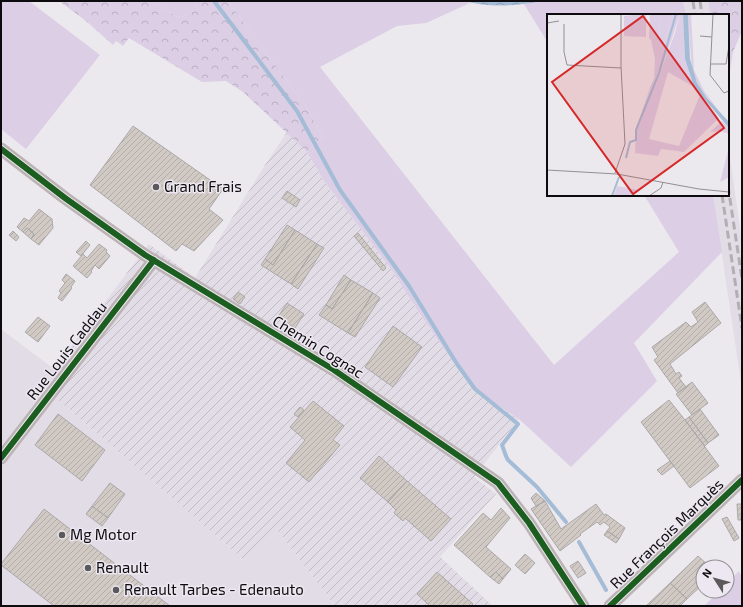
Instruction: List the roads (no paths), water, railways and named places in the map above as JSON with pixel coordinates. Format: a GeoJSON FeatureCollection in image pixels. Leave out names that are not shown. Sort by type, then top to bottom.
{"type":"FeatureCollection","features":[{"type":"Feature","properties":{"kind":"street","name":"Chemin Cognac"},"geometry":{"type":"LineString","coordinates":[[1,149],[65,198],[154,260],[334,370],[498,483],[529,523],[584,606]]}},
{"type":"Feature","properties":{"kind":"street","name":"Rue Louis Caddau"},"geometry":{"type":"LineString","coordinates":[[1,458],[154,260]]}},
{"type":"Feature","properties":{"kind":"street","name":"Rue François Marquès"},"geometry":{"type":"LineString","coordinates":[[610,606],[742,480]]}},
{"type":"Feature","properties":{"kind":"water"},"geometry":{"type":"Polygon","coordinates":[[[464,1],[543,1],[504,6],[484,5],[464,1]]]}},
{"type":"Feature","properties":{"kind":"waterway"},"geometry":{"type":"LineString","coordinates":[[214,1],[297,111],[340,190],[409,286],[457,364],[475,389],[518,424],[502,445],[506,456],[508,460],[537,487],[566,522]]}},
{"type":"Feature","properties":{"kind":"waterway"},"geometry":{"type":"LineString","coordinates":[[579,542],[606,590]]}},
{"type":"Feature","properties":{"kind":"railway"},"geometry":{"type":"LineString","coordinates":[[693,1],[695,14]]}},
{"type":"Feature","properties":{"kind":"railway"},"geometry":{"type":"LineString","coordinates":[[700,1],[702,14]]}},
{"type":"Feature","properties":{"kind":"railway"},"geometry":{"type":"LineString","coordinates":[[729,193],[742,279]]}},
{"type":"Feature","properties":{"kind":"railway"},"geometry":{"type":"LineString","coordinates":[[722,196],[742,328]]}},
{"type":"Feature","properties":{"kind":"place","name":"Grand Frais"},"geometry":{"type":"Point","coordinates":[156,187]}},
{"type":"Feature","properties":{"kind":"place","name":"Mg Motor"},"geometry":{"type":"Point","coordinates":[62,535]}},
{"type":"Feature","properties":{"kind":"place","name":"Renault"},"geometry":{"type":"Point","coordinates":[88,568]}},
{"type":"Feature","properties":{"kind":"place","name":"Renault Tarbes - Edenauto"},"geometry":{"type":"Point","coordinates":[116,590]}}]}
